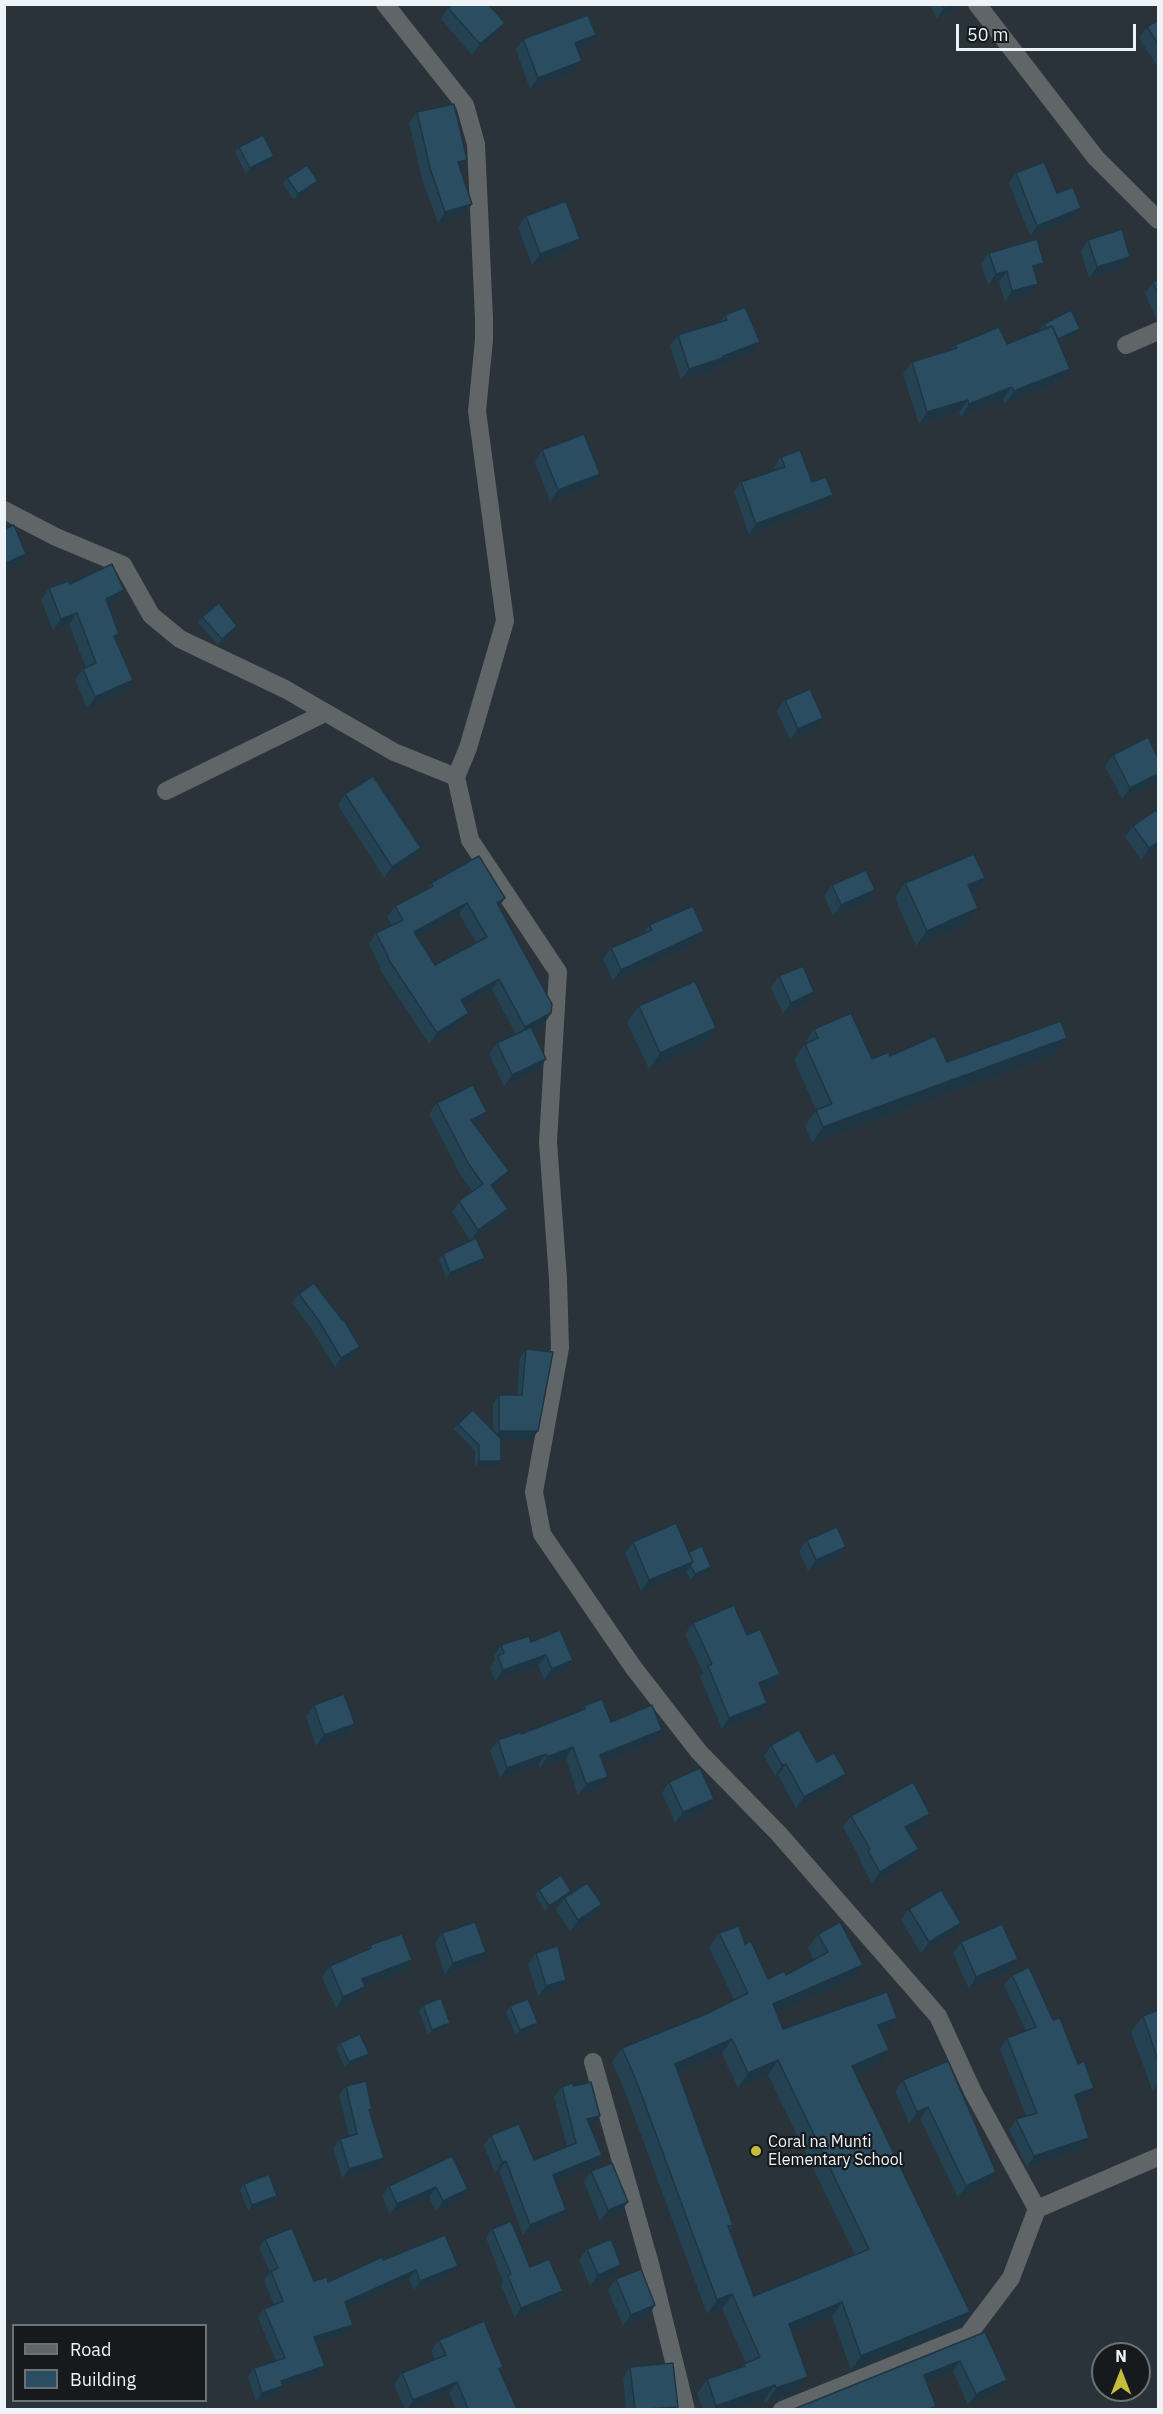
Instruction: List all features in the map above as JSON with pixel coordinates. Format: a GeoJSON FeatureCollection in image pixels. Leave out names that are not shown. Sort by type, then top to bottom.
{"type":"FeatureCollection","features":[{"type":"Feature","properties":{"kind":"street"},"geometry":{"type":"LineString","coordinates":[[385,4],[465,105],[476,144],[484,318],[477,411],[505,621],[468,747],[456,777],[470,840],[558,972],[548,1142],[558,1279],[560,1348],[534,1492],[542,1534],[633,1667],[699,1752],[779,1834],[938,2016],[973,2092],[1037,2210]]}},
{"type":"Feature","properties":{"kind":"street"},"geometry":{"type":"LineString","coordinates":[[977,4],[1096,158],[1158,220]]}},
{"type":"Feature","properties":{"kind":"street"},"geometry":{"type":"LineString","coordinates":[[1126,345],[1158,331]]}},
{"type":"Feature","properties":{"kind":"street"},"geometry":{"type":"LineString","coordinates":[[4,510],[56,537],[123,565],[151,615],[180,639],[285,689],[394,752],[456,777]]}},
{"type":"Feature","properties":{"kind":"street"},"geometry":{"type":"LineString","coordinates":[[166,791],[325,713]]}},
{"type":"Feature","properties":{"kind":"street"},"geometry":{"type":"LineString","coordinates":[[593,2062],[650,2264],[686,2409]]}},
{"type":"Feature","properties":{"kind":"street"},"geometry":{"type":"LineString","coordinates":[[782,2409],[968,2336],[1011,2278],[1037,2210],[1158,2157]]}},
{"type":"Feature","properties":{"kind":"building"},"geometry":{"type":"Polygon","coordinates":[[[452,4],[488,4],[505,23],[480,44],[448,8],[452,4]]]}},
{"type":"Feature","properties":{"kind":"building"},"geometry":{"type":"Polygon","coordinates":[[[588,15],[596,35],[575,43],[582,61],[538,78],[523,39],[588,15]]]}},
{"type":"Feature","properties":{"kind":"building"},"geometry":{"type":"Polygon","coordinates":[[[1158,20],[1158,44],[1147,27],[1158,20]]]}},
{"type":"Feature","properties":{"kind":"building"},"geometry":{"type":"Polygon","coordinates":[[[454,104],[467,160],[458,162],[472,204],[445,212],[430,168],[417,112],[454,104]]]}},
{"type":"Feature","properties":{"kind":"building"},"geometry":{"type":"Polygon","coordinates":[[[263,135],[274,156],[250,168],[239,147],[263,135]]]}},
{"type":"Feature","properties":{"kind":"building"},"geometry":{"type":"Polygon","coordinates":[[[1044,162],[1057,193],[1073,187],[1081,208],[1037,226],[1016,173],[1044,162]]]}},
{"type":"Feature","properties":{"kind":"building"},"geometry":{"type":"Polygon","coordinates":[[[307,165],[318,181],[298,194],[287,178],[307,165]]]}},
{"type":"Feature","properties":{"kind":"building"},"geometry":{"type":"Polygon","coordinates":[[[566,201],[580,239],[540,254],[526,216],[566,201]]]}},
{"type":"Feature","properties":{"kind":"building"},"geometry":{"type":"Polygon","coordinates":[[[1122,229],[1130,257],[1097,267],[1088,240],[1122,229]]]}},
{"type":"Feature","properties":{"kind":"building"},"geometry":{"type":"Polygon","coordinates":[[[1037,239],[1044,263],[1033,266],[1038,284],[1012,291],[1007,271],[996,274],[989,253],[1037,239]]]}},
{"type":"Feature","properties":{"kind":"building"},"geometry":{"type":"Polygon","coordinates":[[[1158,280],[1158,295],[1153,282],[1158,280]]]}},
{"type":"Feature","properties":{"kind":"building"},"geometry":{"type":"Polygon","coordinates":[[[745,307],[760,342],[723,356],[723,358],[689,369],[678,335],[727,320],[725,315],[745,307]]]}},
{"type":"Feature","properties":{"kind":"building"},"geometry":{"type":"Polygon","coordinates":[[[1071,310],[1080,329],[1058,339],[1052,326],[1046,329],[1044,324],[1071,310]]]}},
{"type":"Feature","properties":{"kind":"building"},"geometry":{"type":"Polygon","coordinates":[[[1052,326],[1070,369],[1014,391],[1012,387],[969,404],[968,400],[927,412],[912,362],[957,348],[955,345],[999,327],[1007,344],[1052,326]]]}},
{"type":"Feature","properties":{"kind":"building"},"geometry":{"type":"Polygon","coordinates":[[[584,434],[600,474],[558,490],[542,450],[584,434]]]}},
{"type":"Feature","properties":{"kind":"building"},"geometry":{"type":"Polygon","coordinates":[[[800,450],[812,482],[826,477],[833,495],[756,524],[741,482],[785,467],[781,457],[800,450]]]}},
{"type":"Feature","properties":{"kind":"building"},"geometry":{"type":"Polygon","coordinates":[[[14,525],[26,554],[4,564],[4,529],[14,525]]]}},
{"type":"Feature","properties":{"kind":"building"},"geometry":{"type":"Polygon","coordinates":[[[112,564],[124,590],[106,599],[119,634],[114,636],[133,680],[95,697],[83,669],[96,663],[77,613],[61,619],[49,588],[68,581],[70,584],[112,564]]]}},
{"type":"Feature","properties":{"kind":"building"},"geometry":{"type":"Polygon","coordinates":[[[219,603],[237,626],[222,639],[202,617],[219,603]]]}},
{"type":"Feature","properties":{"kind":"building"},"geometry":{"type":"Polygon","coordinates":[[[810,689],[823,718],[798,729],[785,700],[810,689]]]}},
{"type":"Feature","properties":{"kind":"building"},"geometry":{"type":"Polygon","coordinates":[[[1148,737],[1158,758],[1158,774],[1130,788],[1113,755],[1148,737]]]}},
{"type":"Feature","properties":{"kind":"building"},"geometry":{"type":"Polygon","coordinates":[[[373,776],[421,848],[392,867],[345,794],[373,776]]]}},
{"type":"Feature","properties":{"kind":"building"},"geometry":{"type":"Polygon","coordinates":[[[1156,810],[1158,813],[1158,842],[1149,848],[1133,826],[1156,810]]]}},
{"type":"Feature","properties":{"kind":"building"},"geometry":{"type":"Polygon","coordinates":[[[974,854],[985,878],[968,885],[978,908],[927,931],[905,883],[974,854]]]}},
{"type":"Feature","properties":{"kind":"building"},"geometry":{"type":"Polygon","coordinates":[[[479,856],[505,898],[497,903],[552,1004],[551,1013],[525,1027],[499,979],[461,1000],[469,1013],[437,1033],[387,957],[376,933],[403,920],[395,906],[433,886],[431,883],[479,856]],[[467,903],[414,932],[435,965],[487,937],[467,903]]]}},
{"type":"Feature","properties":{"kind":"building"},"geometry":{"type":"Polygon","coordinates":[[[866,870],[875,890],[841,905],[832,885],[866,870]]]}},
{"type":"Feature","properties":{"kind":"building"},"geometry":{"type":"Polygon","coordinates":[[[693,906],[704,931],[621,970],[611,948],[652,930],[649,925],[693,906]]]}},
{"type":"Feature","properties":{"kind":"building"},"geometry":{"type":"Polygon","coordinates":[[[803,966],[814,992],[791,1003],[779,976],[803,966]]]}},
{"type":"Feature","properties":{"kind":"building"},"geometry":{"type":"Polygon","coordinates":[[[695,981],[716,1028],[660,1053],[639,1006],[695,981]]]}},
{"type":"Feature","properties":{"kind":"building"},"geometry":{"type":"Polygon","coordinates":[[[851,1013],[872,1059],[889,1052],[890,1056],[935,1036],[947,1062],[1061,1021],[1067,1038],[823,1127],[816,1110],[832,1104],[805,1044],[818,1038],[814,1029],[851,1013]]]}},
{"type":"Feature","properties":{"kind":"building"},"geometry":{"type":"Polygon","coordinates":[[[531,1027],[546,1059],[512,1075],[497,1043],[531,1027]]]}},
{"type":"Feature","properties":{"kind":"building"},"geometry":{"type":"Polygon","coordinates":[[[473,1085],[487,1112],[471,1120],[509,1171],[491,1185],[508,1209],[478,1230],[459,1201],[483,1184],[468,1163],[437,1103],[473,1085]]]}},
{"type":"Feature","properties":{"kind":"building"},"geometry":{"type":"Polygon","coordinates":[[[476,1238],[485,1258],[450,1273],[443,1254],[476,1238]]]}},
{"type":"Feature","properties":{"kind":"building"},"geometry":{"type":"Polygon","coordinates":[[[314,1283],[344,1320],[360,1347],[341,1358],[319,1321],[299,1294],[314,1283]]]}},
{"type":"Feature","properties":{"kind":"building"},"geometry":{"type":"Polygon","coordinates":[[[526,1349],[553,1352],[538,1431],[499,1431],[499,1395],[522,1395],[526,1349]]]}},
{"type":"Feature","properties":{"kind":"building"},"geometry":{"type":"Polygon","coordinates":[[[473,1410],[501,1439],[501,1461],[479,1461],[479,1445],[458,1424],[473,1410]]]}},
{"type":"Feature","properties":{"kind":"building"},"geometry":{"type":"Polygon","coordinates":[[[676,1523],[693,1562],[649,1580],[633,1542],[676,1523]]]}},
{"type":"Feature","properties":{"kind":"building"},"geometry":{"type":"Polygon","coordinates":[[[837,1527],[846,1547],[816,1560],[807,1540],[837,1527]]]}},
{"type":"Feature","properties":{"kind":"building"},"geometry":{"type":"Polygon","coordinates":[[[702,1546],[711,1567],[695,1574],[690,1565],[693,1562],[689,1552],[702,1546]]]}},
{"type":"Feature","properties":{"kind":"building"},"geometry":{"type":"Polygon","coordinates":[[[734,1605],[747,1635],[760,1629],[780,1674],[759,1683],[767,1703],[729,1718],[708,1666],[712,1664],[693,1623],[734,1605]]]}},
{"type":"Feature","properties":{"kind":"building"},"geometry":{"type":"Polygon","coordinates":[[[560,1630],[573,1660],[552,1669],[546,1655],[503,1670],[498,1656],[504,1653],[501,1645],[529,1636],[531,1642],[560,1630]]]}},
{"type":"Feature","properties":{"kind":"building"},"geometry":{"type":"Polygon","coordinates":[[[344,1694],[355,1724],[324,1735],[314,1705],[344,1694]]]}},
{"type":"Feature","properties":{"kind":"building"},"geometry":{"type":"Polygon","coordinates":[[[602,1699],[611,1722],[652,1705],[662,1730],[600,1755],[608,1777],[586,1784],[573,1747],[507,1768],[498,1740],[521,1732],[521,1734],[585,1709],[584,1706],[602,1699]]]}},
{"type":"Feature","properties":{"kind":"building"},"geometry":{"type":"Polygon","coordinates":[[[799,1730],[817,1762],[834,1753],[846,1774],[804,1797],[786,1764],[782,1765],[771,1745],[799,1730]]]}},
{"type":"Feature","properties":{"kind":"building"},"geometry":{"type":"Polygon","coordinates":[[[700,1768],[714,1799],[683,1812],[669,1782],[700,1768]]]}},
{"type":"Feature","properties":{"kind":"building"},"geometry":{"type":"Polygon","coordinates":[[[913,1782],[930,1814],[905,1827],[919,1849],[880,1872],[851,1816],[913,1782]]]}},
{"type":"Feature","properties":{"kind":"building"},"geometry":{"type":"Polygon","coordinates":[[[561,1875],[571,1891],[549,1906],[539,1890],[561,1875]]]}},
{"type":"Feature","properties":{"kind":"building"},"geometry":{"type":"Polygon","coordinates":[[[587,1883],[602,1904],[578,1920],[564,1898],[587,1883]]]}},
{"type":"Feature","properties":{"kind":"building"},"geometry":{"type":"Polygon","coordinates":[[[941,1890],[961,1923],[929,1942],[909,1909],[941,1890]]]}},
{"type":"Feature","properties":{"kind":"building"},"geometry":{"type":"Polygon","coordinates":[[[475,1922],[486,1952],[453,1963],[442,1933],[475,1922]]]}},
{"type":"Feature","properties":{"kind":"building"},"geometry":{"type":"Polygon","coordinates":[[[840,1922],[863,1965],[773,2004],[783,2029],[887,1992],[897,2018],[878,2025],[889,2050],[852,2066],[970,2312],[861,2356],[842,2302],[789,2324],[808,2377],[776,2388],[775,2385],[716,2406],[707,2379],[745,2366],[744,2364],[760,2357],[732,2294],[717,2300],[636,2080],[622,2048],[706,2014],[748,1993],[719,1933],[739,1926],[745,1944],[751,1941],[768,1979],[784,1971],[786,1975],[828,1952],[818,1934],[840,1922]],[[732,2039],[675,2064],[733,2225],[728,2226],[754,2296],[869,2249],[778,2060],[748,2073],[732,2039]]]}},
{"type":"Feature","properties":{"kind":"building"},"geometry":{"type":"Polygon","coordinates":[[[1002,1924],[1018,1959],[976,1977],[961,1942],[1002,1924]]]}},
{"type":"Feature","properties":{"kind":"building"},"geometry":{"type":"Polygon","coordinates":[[[402,1934],[412,1960],[362,1979],[365,1987],[343,1997],[330,1966],[371,1948],[370,1945],[402,1934]]]}},
{"type":"Feature","properties":{"kind":"building"},"geometry":{"type":"Polygon","coordinates":[[[558,1946],[566,1980],[546,1986],[536,1953],[558,1946]]]}},
{"type":"Feature","properties":{"kind":"building"},"geometry":{"type":"Polygon","coordinates":[[[1029,1967],[1053,2020],[1060,2018],[1078,2064],[1084,2061],[1094,2088],[1075,2095],[1089,2138],[1034,2156],[1016,2119],[1037,2113],[1007,2038],[1036,2027],[1012,1975],[1029,1967]]]}},
{"type":"Feature","properties":{"kind":"building"},"geometry":{"type":"Polygon","coordinates":[[[441,1998],[450,2023],[432,2030],[423,2005],[441,1998]]]}},
{"type":"Feature","properties":{"kind":"building"},"geometry":{"type":"Polygon","coordinates":[[[528,1999],[538,2023],[520,2030],[510,2006],[528,1999]]]}},
{"type":"Feature","properties":{"kind":"building"},"geometry":{"type":"Polygon","coordinates":[[[1158,2010],[1158,2060],[1143,2016],[1158,2010]]]}},
{"type":"Feature","properties":{"kind":"building"},"geometry":{"type":"Polygon","coordinates":[[[360,2034],[369,2054],[349,2062],[340,2043],[360,2034]]]}},
{"type":"Feature","properties":{"kind":"building"},"geometry":{"type":"Polygon","coordinates":[[[948,2061],[996,2172],[966,2186],[928,2107],[917,2112],[903,2080],[948,2061]]]}},
{"type":"Feature","properties":{"kind":"building"},"geometry":{"type":"Polygon","coordinates":[[[366,2081],[372,2109],[369,2110],[384,2158],[349,2169],[340,2139],[357,2134],[346,2086],[366,2081]]]}},
{"type":"Feature","properties":{"kind":"building"},"geometry":{"type":"Polygon","coordinates":[[[591,2082],[600,2116],[587,2119],[602,2155],[553,2175],[566,2210],[530,2225],[506,2161],[502,2162],[491,2135],[519,2124],[534,2160],[576,2143],[562,2087],[572,2083],[574,2086],[591,2082]]]}},
{"type":"Feature","properties":{"kind":"building"},"geometry":{"type":"Polygon","coordinates":[[[452,2156],[468,2189],[443,2201],[436,2187],[397,2204],[389,2186],[452,2156]]]}},
{"type":"Feature","properties":{"kind":"building"},"geometry":{"type":"Polygon","coordinates":[[[612,2163],[628,2202],[608,2210],[591,2171],[612,2163]]]}},
{"type":"Feature","properties":{"kind":"building"},"geometry":{"type":"Polygon","coordinates":[[[269,2174],[277,2196],[252,2205],[244,2184],[269,2174]]]}},
{"type":"Feature","properties":{"kind":"building"},"geometry":{"type":"Polygon","coordinates":[[[511,2221],[530,2267],[549,2259],[563,2291],[521,2308],[508,2276],[511,2274],[492,2229],[511,2221]]]}},
{"type":"Feature","properties":{"kind":"building"},"geometry":{"type":"Polygon","coordinates":[[[292,2228],[314,2281],[327,2277],[328,2282],[382,2257],[383,2260],[445,2235],[458,2266],[420,2281],[416,2270],[345,2302],[353,2325],[314,2337],[325,2366],[281,2381],[283,2386],[262,2393],[254,2368],[285,2358],[264,2309],[283,2301],[271,2271],[278,2268],[265,2239],[292,2228]]]}},
{"type":"Feature","properties":{"kind":"building"},"geometry":{"type":"Polygon","coordinates":[[[611,2239],[621,2265],[598,2275],[587,2249],[611,2239]]]}},
{"type":"Feature","properties":{"kind":"building"},"geometry":{"type":"Polygon","coordinates":[[[641,2269],[655,2305],[631,2315],[616,2279],[641,2269]]]}},
{"type":"Feature","properties":{"kind":"building"},"geometry":{"type":"Polygon","coordinates":[[[484,2321],[503,2367],[499,2369],[517,2409],[468,2409],[457,2382],[413,2400],[402,2373],[446,2355],[439,2340],[484,2321]]]}},
{"type":"Feature","properties":{"kind":"building"},"geometry":{"type":"Polygon","coordinates":[[[985,2332],[1007,2380],[976,2394],[960,2361],[924,2375],[936,2406],[928,2409],[794,2409],[985,2332]]]}},
{"type":"Feature","properties":{"kind":"building"},"geometry":{"type":"Polygon","coordinates":[[[673,2363],[678,2407],[635,2409],[630,2367],[673,2363]]]}},
{"type":"Feature","properties":{"kind":"place","name":"Coral na Munti Elementary School"},"geometry":{"type":"Point","coordinates":[756,2151]}}]}
